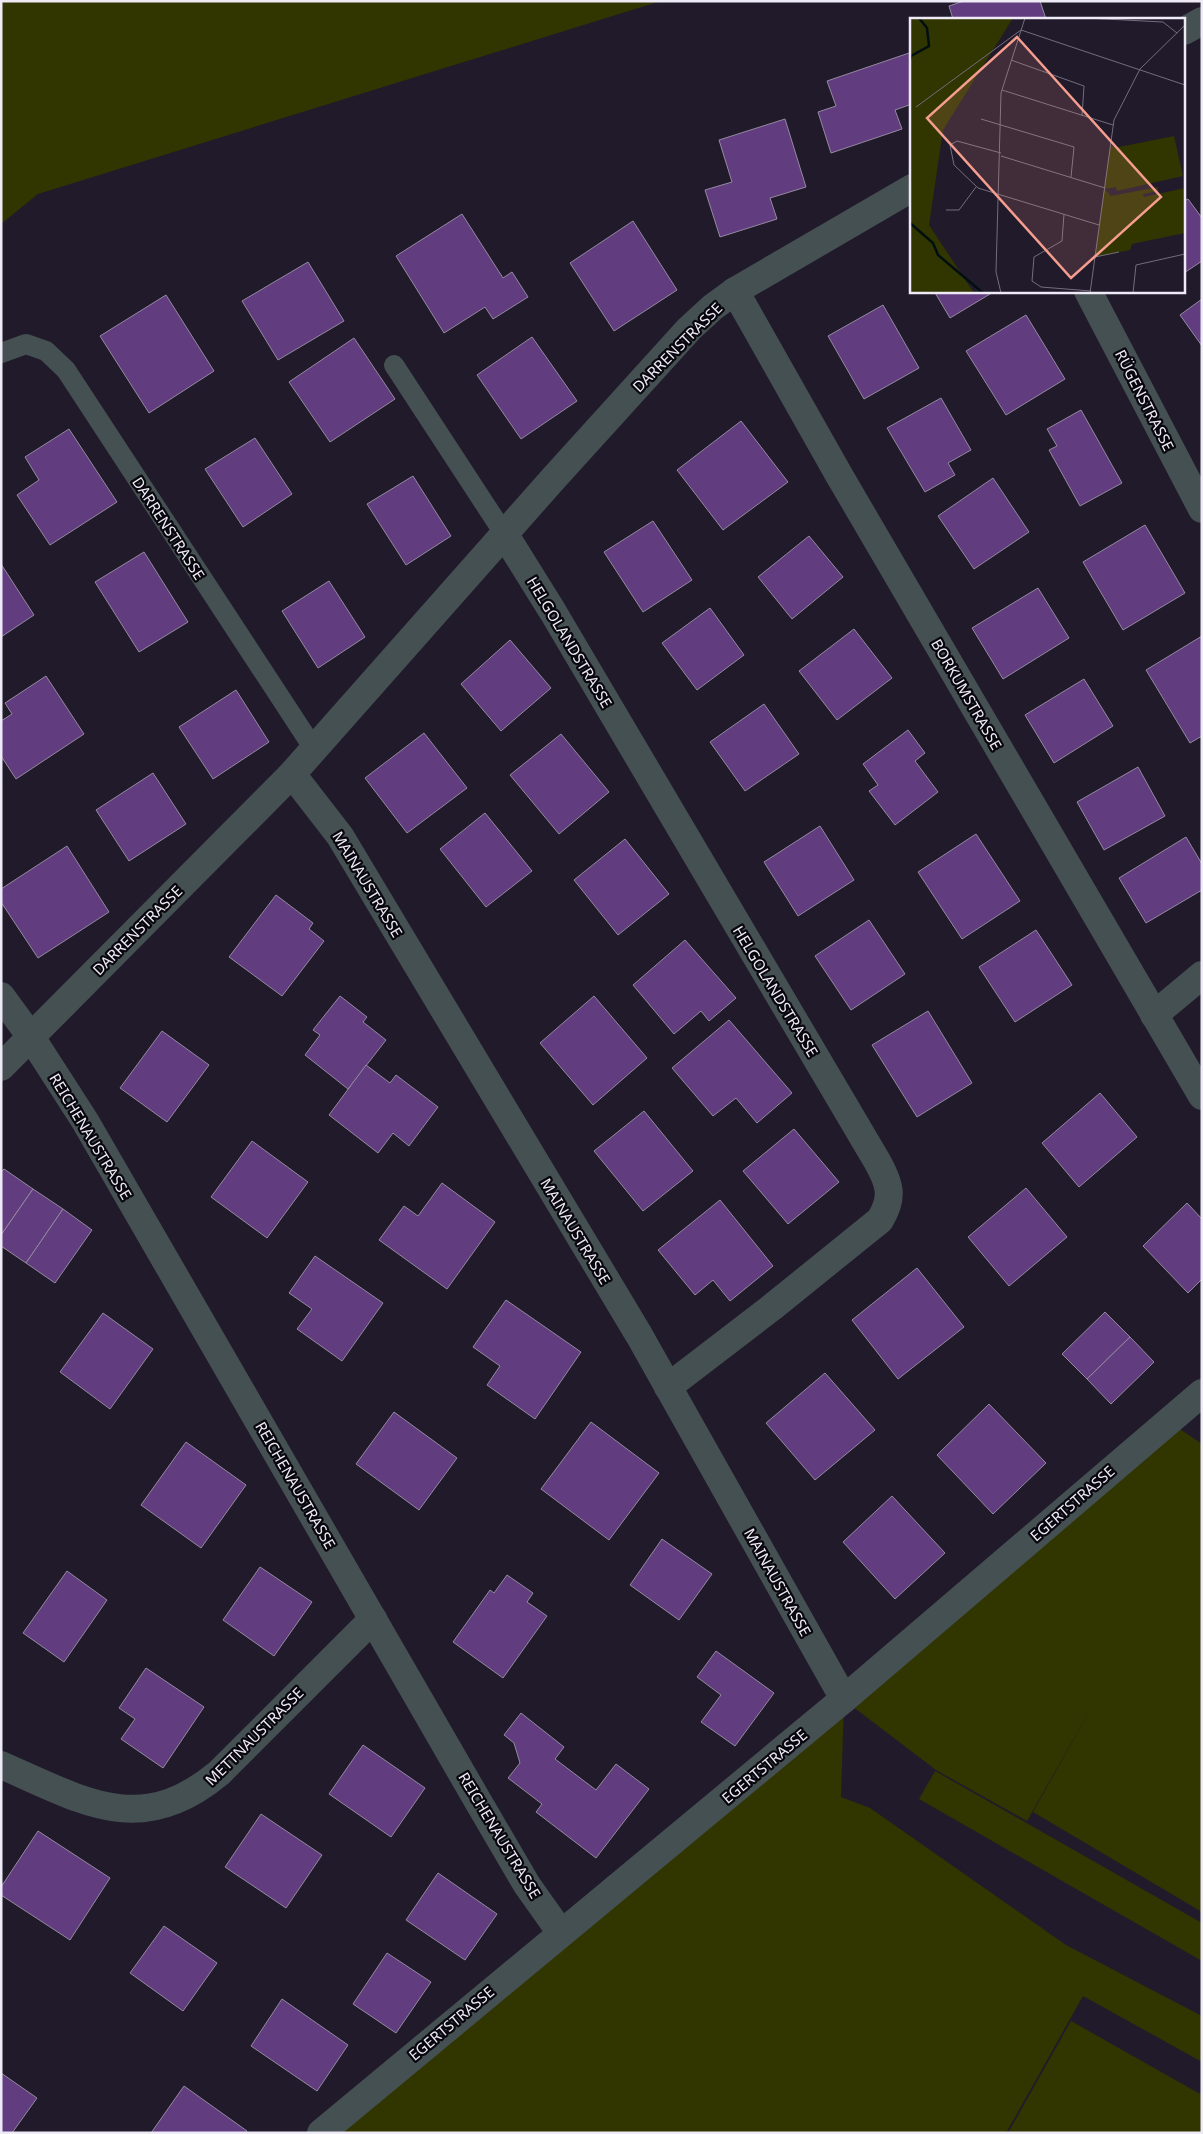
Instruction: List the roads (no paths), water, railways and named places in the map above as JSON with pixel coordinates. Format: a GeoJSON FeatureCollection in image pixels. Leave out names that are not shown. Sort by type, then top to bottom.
{"type":"FeatureCollection","features":[{"type":"Feature","properties":{"kind":"street"},"geometry":{"type":"LineString","coordinates":[[1186,30],[1202,21]]}},
{"type":"Feature","properties":{"kind":"street","name":"DARRENSTRASSE"},"geometry":{"type":"LineString","coordinates":[[1,1067],[292,774],[690,329],[713,307],[735,291],[910,189]]}},
{"type":"Feature","properties":{"kind":"street","name":"BORKUMSTRASSE"},"geometry":{"type":"LineString","coordinates":[[735,291],[859,509],[1202,1096]]}},
{"type":"Feature","properties":{"kind":"street","name":"RÜGENSTRASSE"},"geometry":{"type":"LineString","coordinates":[[1089,292],[1202,510]]}},
{"type":"Feature","properties":{"kind":"street","name":"HELGOLANDSTRASSE"},"geometry":{"type":"LineString","coordinates":[[505,535],[563,628],[877,1161],[889,1187],[890,1196],[887,1208],[880,1220],[772,1308],[668,1387]]}},
{"type":"Feature","properties":{"kind":"street","name":"MAINAUSTRASSE"},"geometry":{"type":"LineString","coordinates":[[292,774],[340,836],[668,1387],[844,1699]]}},
{"type":"Feature","properties":{"kind":"street"},"geometry":{"type":"LineString","coordinates":[[1154,1015],[1202,975]]}},
{"type":"Feature","properties":{"kind":"street","name":"REICHENAUSTRASSE"},"geometry":{"type":"LineString","coordinates":[[1,996],[31,1037],[85,1121],[527,1885],[561,1933]]}},
{"type":"Feature","properties":{"kind":"street","name":"EGERTSTRASSE"},"geometry":{"type":"LineString","coordinates":[[321,2133],[844,1699],[1202,1393]]}},
{"type":"Feature","properties":{"kind":"street","name":"METTNAUSTRASSE"},"geometry":{"type":"LineString","coordinates":[[1,1764],[84,1801],[104,1807],[143,1809],[175,1802],[202,1788],[219,1773],[374,1619]]}},
{"type":"Feature","properties":{"kind":"lane","name":"DARRENSTRASSE"},"geometry":{"type":"LineString","coordinates":[[1,353],[26,344],[46,351],[66,370],[314,749]]}},
{"type":"Feature","properties":{"kind":"lane"},"geometry":{"type":"LineString","coordinates":[[394,365],[505,535]]}}]}
